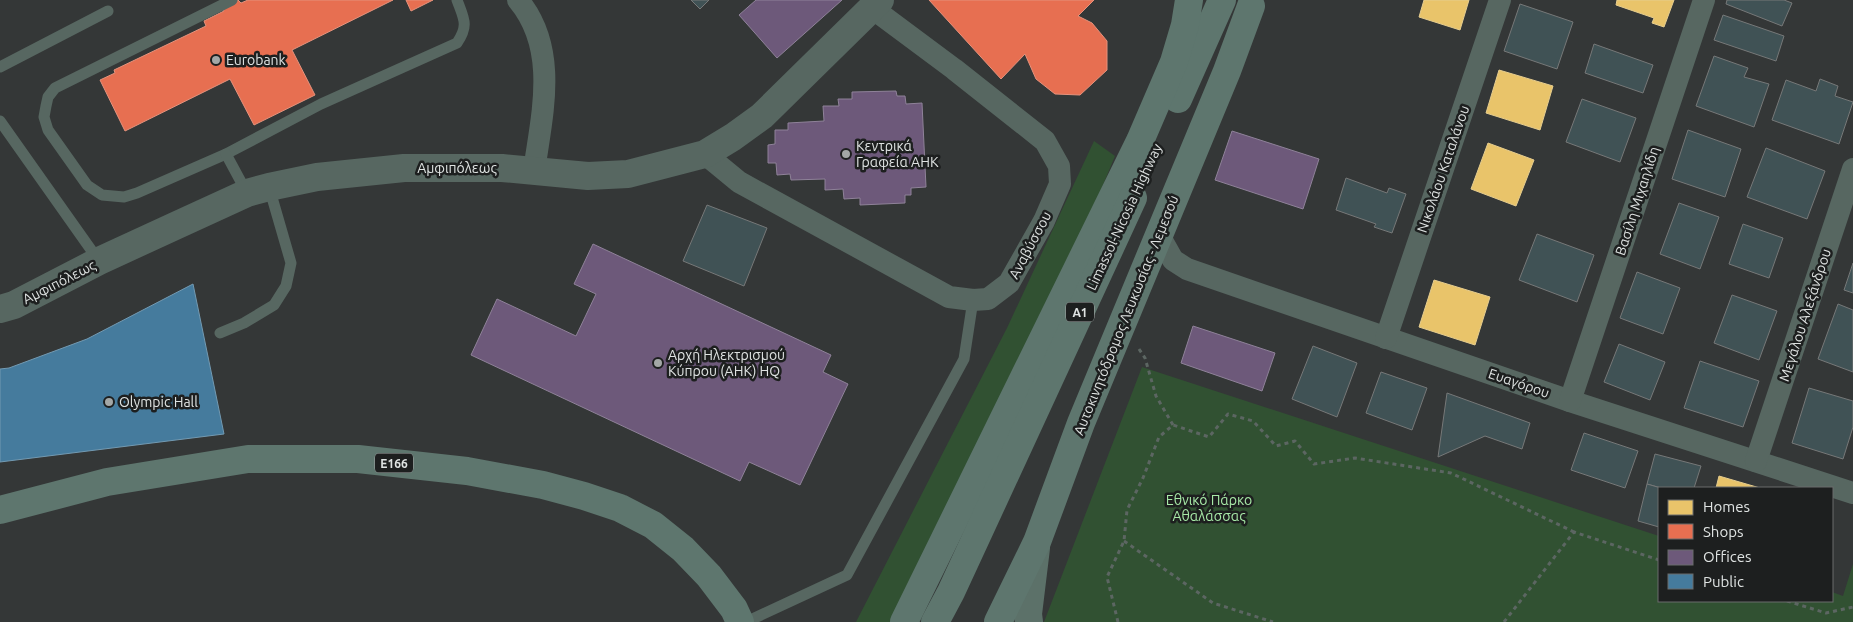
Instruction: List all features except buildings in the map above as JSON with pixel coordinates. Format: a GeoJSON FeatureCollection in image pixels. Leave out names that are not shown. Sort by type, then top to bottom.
{"type":"FeatureCollection","features":[{"type":"Feature","properties":{"kind":"highway"},"geometry":{"type":"LineString","coordinates":[[904,622],[1140,141],[1174,62],[1185,25],[1189,0]]}},
{"type":"Feature","properties":{"kind":"highway","name":"Limassol-Nicosia Highway"},"geometry":{"type":"LineString","coordinates":[[935,622],[951,592],[1173,111],[1222,0]]}},
{"type":"Feature","properties":{"kind":"highway","name":"Αυτοκινητόδρομος Λευκωσίας - Λεμεσού"},"geometry":{"type":"LineString","coordinates":[[998,622],[1037,542],[1081,423],[1227,71],[1251,6]]}},
{"type":"Feature","properties":{"kind":"highway","name":"E166"},"geometry":{"type":"LineString","coordinates":[[0,510],[107,482],[248,459],[358,459],[467,471],[543,485],[584,496],[620,508],[652,525],[683,549],[709,576],[734,608],[740,622]]}},
{"type":"Feature","properties":{"kind":"main road"},"geometry":{"type":"LineString","coordinates":[[1028,622],[1037,542]]}},
{"type":"Feature","properties":{"kind":"street"},"geometry":{"type":"LineString","coordinates":[[518,0],[535,30],[542,52],[546,82],[534,171]]}},
{"type":"Feature","properties":{"kind":"street","name":"Νικολάου Καταλάνου"},"geometry":{"type":"LineString","coordinates":[[1386,338],[1500,0]]}},
{"type":"Feature","properties":{"kind":"street","name":"Βασίλη Μιχαηλίδη"},"geometry":{"type":"LineString","coordinates":[[1570,401],[1704,0]]}},
{"type":"Feature","properties":{"kind":"street","name":"Αμφιπόλεως"},"geometry":{"type":"LineString","coordinates":[[0,309],[14,305],[99,261],[258,190],[317,177],[404,168],[502,168],[588,176],[628,174],[705,154],[762,116],[876,4]]}},
{"type":"Feature","properties":{"kind":"street","name":"Αναβύσσου"},"geometry":{"type":"LineString","coordinates":[[705,154],[739,182],[949,297],[973,300],[988,299],[1009,283],[1044,221],[1060,184],[1059,166],[1045,141],[876,4]]}},
{"type":"Feature","properties":{"kind":"street","name":"Μεγάλου Αλεξάνδρου"},"geometry":{"type":"LineString","coordinates":[[1756,461],[1853,169]]}},
{"type":"Feature","properties":{"kind":"street","name":"Ευαγόρου"},"geometry":{"type":"LineString","coordinates":[[1159,235],[1173,260],[1187,269],[1570,401],[1832,487]]}},
{"type":"Feature","properties":{"kind":"street","name":"Ευαγόρου"},"geometry":{"type":"LineString","coordinates":[[1833,487],[1853,494]]}},
{"type":"Feature","properties":{"kind":"lane"},"geometry":{"type":"LineString","coordinates":[[232,0],[55,88],[48,97],[44,117],[48,130],[88,185],[102,195],[124,197],[137,193],[226,154],[321,104],[457,44],[464,33],[466,22],[457,0]]}},
{"type":"Feature","properties":{"kind":"lane"},"geometry":{"type":"LineString","coordinates":[[0,67],[108,11]]}},
{"type":"Feature","properties":{"kind":"lane"},"geometry":{"type":"LineString","coordinates":[[0,121],[99,261]]}},
{"type":"Feature","properties":{"kind":"lane"},"geometry":{"type":"LineString","coordinates":[[220,333],[244,323],[274,305],[286,286],[290,263],[258,190],[226,154]]}},
{"type":"Feature","properties":{"kind":"lane"},"geometry":{"type":"LineString","coordinates":[[746,622],[847,575],[964,359],[973,300]]}},
{"type":"Feature","properties":{"kind":"path"},"geometry":{"type":"LineString","coordinates":[[1136,342],[1145,358],[1156,396],[1173,425],[1209,437],[1228,414],[1253,421],[1276,446],[1295,441],[1314,464],[1355,458],[1451,472],[1574,532],[1658,560]]}},
{"type":"Feature","properties":{"kind":"path"},"geometry":{"type":"LineString","coordinates":[[1118,622],[1107,577],[1124,541],[1127,510],[1143,478],[1159,437],[1173,425]]}},
{"type":"Feature","properties":{"kind":"path"},"geometry":{"type":"LineString","coordinates":[[1504,622],[1574,532]]}},
{"type":"Feature","properties":{"kind":"path"},"geometry":{"type":"LineString","coordinates":[[1124,541],[1213,603],[1274,622]]}},
{"type":"Feature","properties":{"kind":"path"},"geometry":{"type":"LineString","coordinates":[[1790,602],[1826,613],[1853,607]]}},
{"type":"Feature","properties":{"kind":"green space"},"geometry":{"type":"Polygon","coordinates":[[[1094,141],[1115,156],[1044,328],[891,622],[856,622],[1007,328],[1094,141]]]}},
{"type":"Feature","properties":{"kind":"green space","name":"Εθνικό Πάρκο Αθαλάσσας"},"geometry":{"type":"Polygon","coordinates":[[[1142,367],[1658,536],[1658,602],[1833,602],[1833,592],[1843,596],[1853,564],[1853,622],[1044,622],[1142,367]]]}},
{"type":"Feature","properties":{"kind":"place","name":"Eurobank"},"geometry":{"type":"Point","coordinates":[216,60]}},
{"type":"Feature","properties":{"kind":"place","name":"Κεντρικά Γραφεία ΑΗΚ"},"geometry":{"type":"Point","coordinates":[846,154]}},
{"type":"Feature","properties":{"kind":"place","name":"Αρχή Ηλεκτρισμού Κύπρου (ΑΗΚ) HQ"},"geometry":{"type":"Point","coordinates":[658,363]}},
{"type":"Feature","properties":{"kind":"place","name":"Olympic Hall"},"geometry":{"type":"Point","coordinates":[109,402]}}]}
